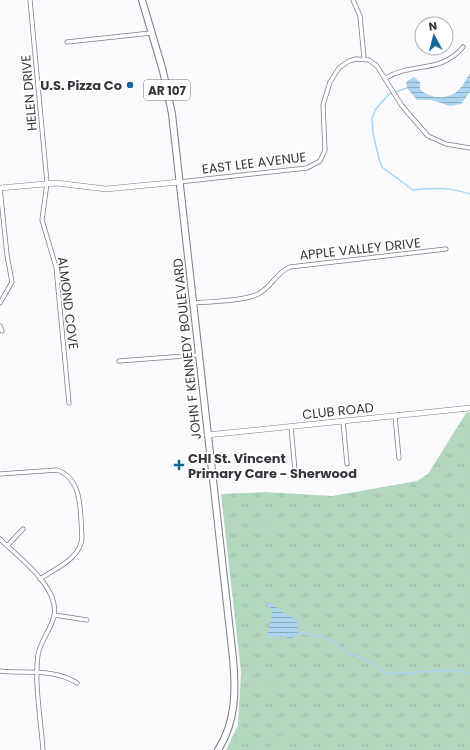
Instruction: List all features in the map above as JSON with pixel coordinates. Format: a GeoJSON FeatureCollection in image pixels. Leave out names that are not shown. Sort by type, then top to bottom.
{"type":"FeatureCollection","features":[{"type":"Feature","properties":{"kind":"main road","name":"AR 107"},"geometry":{"type":"LineString","coordinates":[[142,0],[169,98],[180,182]]}},
{"type":"Feature","properties":{"kind":"main road","name":"JOHN F KENNEDY BOULEVARD"},"geometry":{"type":"LineString","coordinates":[[180,182],[234,677],[233,710],[228,730],[218,750]]}},
{"type":"Feature","properties":{"kind":"street","name":"HELEN DRIVE"},"geometry":{"type":"LineString","coordinates":[[30,0],[47,183]]}},
{"type":"Feature","properties":{"kind":"street"},"geometry":{"type":"LineString","coordinates":[[353,0],[360,16],[364,58],[373,62],[386,78],[396,97],[422,131],[432,139],[446,144],[470,148]]}},
{"type":"Feature","properties":{"kind":"street"},"geometry":{"type":"LineString","coordinates":[[68,42],[151,33]]}},
{"type":"Feature","properties":{"kind":"street"},"geometry":{"type":"LineString","coordinates":[[386,78],[398,72],[445,62],[463,47]]}},
{"type":"Feature","properties":{"kind":"street","name":"EAST LEE AVENUE"},"geometry":{"type":"LineString","coordinates":[[180,182],[308,168],[316,164],[323,158],[325,150],[323,105],[330,82],[336,72],[349,61],[364,58]]}},
{"type":"Feature","properties":{"kind":"street"},"geometry":{"type":"LineString","coordinates":[[0,302],[12,282],[7,255],[0,188],[47,183],[106,189],[180,182]]}},
{"type":"Feature","properties":{"kind":"street","name":"ALMOND COVE"},"geometry":{"type":"LineString","coordinates":[[47,183],[42,220],[56,267],[69,403]]}},
{"type":"Feature","properties":{"kind":"street","name":"APPLE VALLEY DRIVE"},"geometry":{"type":"LineString","coordinates":[[192,303],[256,296],[268,288],[281,272],[290,267],[446,249]]}},
{"type":"Feature","properties":{"kind":"street"},"geometry":{"type":"LineString","coordinates":[[0,326],[2,331]]}},
{"type":"Feature","properties":{"kind":"street"},"geometry":{"type":"LineString","coordinates":[[119,362],[198,355]]}},
{"type":"Feature","properties":{"kind":"street","name":"CLUB ROAD"},"geometry":{"type":"LineString","coordinates":[[207,435],[470,408]]}},
{"type":"Feature","properties":{"kind":"street"},"geometry":{"type":"LineString","coordinates":[[395,416],[399,458]]}},
{"type":"Feature","properties":{"kind":"street"},"geometry":{"type":"LineString","coordinates":[[343,421],[347,464]]}},
{"type":"Feature","properties":{"kind":"street"},"geometry":{"type":"LineString","coordinates":[[291,427],[295,471]]}},
{"type":"Feature","properties":{"kind":"street"},"geometry":{"type":"LineString","coordinates":[[0,474],[57,470],[65,473],[75,485],[82,538],[80,546],[72,557],[40,579]]}},
{"type":"Feature","properties":{"kind":"street"},"geometry":{"type":"LineString","coordinates":[[7,546],[23,529]]}},
{"type":"Feature","properties":{"kind":"street"},"geometry":{"type":"LineString","coordinates":[[0,539],[40,579],[51,593],[54,606],[54,615],[41,644],[38,655],[37,672],[43,750]]}},
{"type":"Feature","properties":{"kind":"street"},"geometry":{"type":"LineString","coordinates":[[54,615],[87,620]]}},
{"type":"Feature","properties":{"kind":"street"},"geometry":{"type":"LineString","coordinates":[[0,671],[37,672],[64,676],[77,683]]}},
{"type":"Feature","properties":{"kind":"green space"},"geometry":{"type":"Polygon","coordinates":[[[470,412],[470,750],[226,750],[238,725],[241,672],[221,494],[265,492],[332,496],[417,481],[428,474],[466,413],[470,412]]]}},
{"type":"Feature","properties":{"kind":"green space"},"geometry":{"type":"Polygon","coordinates":[[[449,517],[456,525],[457,532],[454,536],[449,535],[443,523],[444,518],[449,517]]]}},
{"type":"Feature","properties":{"kind":"green space"},"geometry":{"type":"Polygon","coordinates":[[[275,519],[280,524],[277,529],[266,531],[261,528],[261,523],[275,519]]]}},
{"type":"Feature","properties":{"kind":"green space"},"geometry":{"type":"Polygon","coordinates":[[[280,639],[286,640],[290,645],[286,650],[278,654],[274,652],[272,647],[280,639]]]}},
{"type":"Feature","properties":{"kind":"green space"},"geometry":{"type":"Polygon","coordinates":[[[263,677],[279,678],[283,682],[283,687],[263,687],[263,677]]]}},
{"type":"Feature","properties":{"kind":"green space"},"geometry":{"type":"Polygon","coordinates":[[[285,735],[288,741],[285,745],[272,748],[270,746],[271,737],[285,735]]]}},
{"type":"Feature","properties":{"kind":"water"},"geometry":{"type":"Polygon","coordinates":[[[470,73],[470,92],[461,104],[450,106],[431,100],[417,100],[407,88],[406,82],[414,77],[420,82],[420,89],[423,92],[432,96],[446,97],[460,89],[470,73]]]}},
{"type":"Feature","properties":{"kind":"water"},"geometry":{"type":"Polygon","coordinates":[[[268,602],[281,610],[283,613],[296,619],[298,630],[294,637],[291,639],[282,636],[267,637],[273,610],[267,605],[268,602]]]}},
{"type":"Feature","properties":{"kind":"waterway"},"geometry":{"type":"LineString","coordinates":[[407,88],[389,94],[375,110],[372,119],[373,133],[382,167],[413,190],[442,189],[456,190],[470,194]]}},
{"type":"Feature","properties":{"kind":"waterway"},"geometry":{"type":"LineString","coordinates":[[298,633],[327,638],[335,642],[347,653],[364,659],[386,674],[455,670],[470,673]]}},
{"type":"Feature","properties":{"kind":"place","name":"U.S. Pizza Co"},"geometry":{"type":"Point","coordinates":[130,85]}},
{"type":"Feature","properties":{"kind":"place","name":"CHI St. Vincent Primary Care - Sherwood"},"geometry":{"type":"Point","coordinates":[179,465]}}]}
